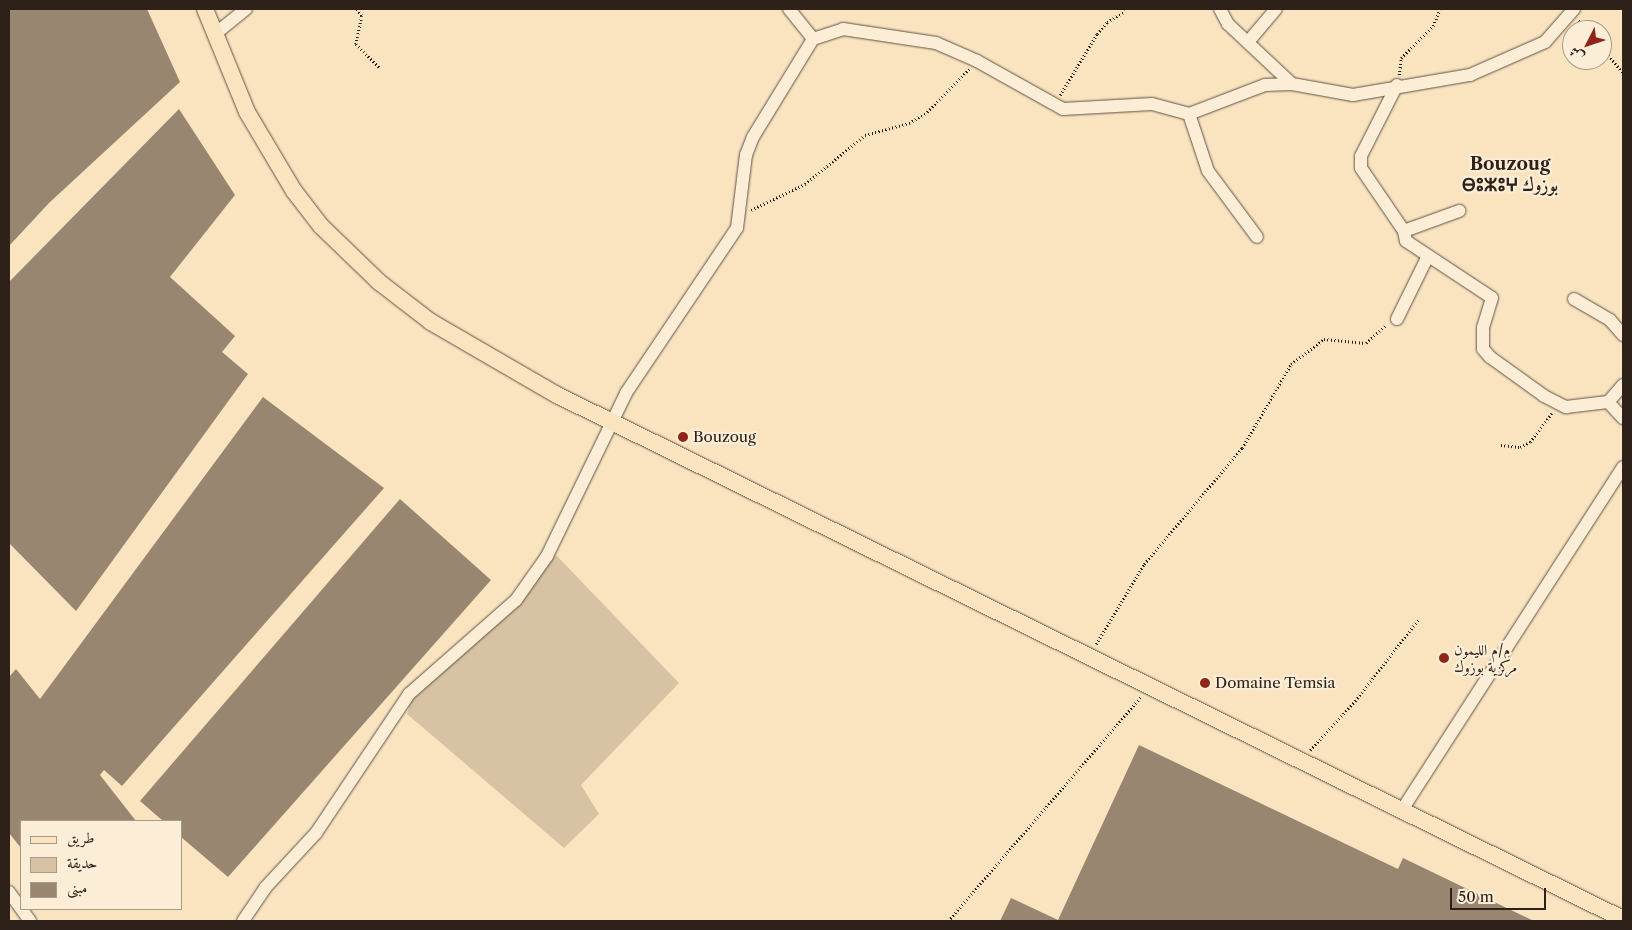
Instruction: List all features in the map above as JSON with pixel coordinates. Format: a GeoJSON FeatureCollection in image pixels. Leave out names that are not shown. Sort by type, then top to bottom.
{"type":"FeatureCollection","features":[{"type":"Feature","properties":{"kind":"main road"},"geometry":{"type":"LineString","coordinates":[[206,9],[214,34],[247,112],[294,191],[320,226],[379,282],[431,322],[529,381],[1623,919]]}},
{"type":"Feature","properties":{"kind":"street"},"geometry":{"type":"LineString","coordinates":[[214,34],[246,9]]}},
{"type":"Feature","properties":{"kind":"street"},"geometry":{"type":"LineString","coordinates":[[789,9],[813,39]]}},
{"type":"Feature","properties":{"kind":"street"},"geometry":{"type":"LineString","coordinates":[[1220,9],[1224,19],[1292,84]]}},
{"type":"Feature","properties":{"kind":"street"},"geometry":{"type":"LineString","coordinates":[[1248,42],[1276,9]]}},
{"type":"Feature","properties":{"kind":"street"},"geometry":{"type":"LineString","coordinates":[[243,921],[265,888],[316,832],[408,694],[520,595],[547,556],[612,422],[659,339],[737,228],[741,216],[746,155],[753,137],[813,39],[843,29],[936,43],[977,61],[1054,105],[1081,110],[1152,104],[1189,114],[1246,90],[1292,84],[1353,95],[1397,85],[1444,82],[1494,65],[1545,42],[1574,9]]}},
{"type":"Feature","properties":{"kind":"street"},"geometry":{"type":"LineString","coordinates":[[1397,85],[1360,164],[1404,231],[1406,241],[1492,298],[1482,333],[1483,349],[1490,357],[1559,404],[1574,409],[1608,402],[1623,385]]}},
{"type":"Feature","properties":{"kind":"street"},"geometry":{"type":"LineString","coordinates":[[1189,114],[1208,171],[1257,237]]}},
{"type":"Feature","properties":{"kind":"street"},"geometry":{"type":"LineString","coordinates":[[1404,231],[1459,211]]}},
{"type":"Feature","properties":{"kind":"street"},"geometry":{"type":"LineString","coordinates":[[1397,319],[1428,256]]}},
{"type":"Feature","properties":{"kind":"street"},"geometry":{"type":"LineString","coordinates":[[1574,299],[1610,320],[1623,334]]}},
{"type":"Feature","properties":{"kind":"street"},"geometry":{"type":"LineString","coordinates":[[1608,402],[1623,418]]}},
{"type":"Feature","properties":{"kind":"street"},"geometry":{"type":"LineString","coordinates":[[1402,810],[1623,467]]}},
{"type":"Feature","properties":{"kind":"street"},"geometry":{"type":"LineString","coordinates":[[9,892],[20,907]]}},
{"type":"Feature","properties":{"kind":"street"},"geometry":{"type":"LineString","coordinates":[[22,910],[30,921]]}},
{"type":"Feature","properties":{"kind":"path"},"geometry":{"type":"LineString","coordinates":[[357,9],[362,16],[356,44],[379,67]]}},
{"type":"Feature","properties":{"kind":"path"},"geometry":{"type":"LineString","coordinates":[[1397,85],[1401,58],[1433,26],[1440,9]]}},
{"type":"Feature","properties":{"kind":"path"},"geometry":{"type":"LineString","coordinates":[[1054,105],[1097,34],[1107,22],[1125,11]]}},
{"type":"Feature","properties":{"kind":"path"},"geometry":{"type":"LineString","coordinates":[[1612,59],[1623,73]]}},
{"type":"Feature","properties":{"kind":"path"},"geometry":{"type":"LineString","coordinates":[[741,216],[805,184],[866,135],[909,123],[926,112],[977,61]]}},
{"type":"Feature","properties":{"kind":"path"},"geometry":{"type":"LineString","coordinates":[[1089,656],[1144,564],[1242,448],[1291,364],[1324,339],[1366,343],[1397,319]]}},
{"type":"Feature","properties":{"kind":"path"},"geometry":{"type":"LineString","coordinates":[[1501,445],[1520,447],[1530,442],[1559,404]]}},
{"type":"Feature","properties":{"kind":"path"},"geometry":{"type":"LineString","coordinates":[[1300,760],[1355,701],[1418,620]]}},
{"type":"Feature","properties":{"kind":"path"},"geometry":{"type":"LineString","coordinates":[[948,921],[1150,686]]}},
{"type":"Feature","properties":{"kind":"green space"},"geometry":{"type":"Polygon","coordinates":[[[556,555],[679,683],[581,785],[599,814],[564,848],[407,714],[412,698],[506,613],[556,555]]]}},
{"type":"Feature","properties":{"kind":"building"},"geometry":{"type":"Polygon","coordinates":[[[9,9],[147,9],[180,82],[49,203],[9,246],[9,9]]]}},
{"type":"Feature","properties":{"kind":"building"},"geometry":{"type":"Polygon","coordinates":[[[179,109],[235,195],[170,277],[235,336],[222,352],[248,374],[76,611],[9,543],[9,282],[179,109]]]}},
{"type":"Feature","properties":{"kind":"building"},"geometry":{"type":"Polygon","coordinates":[[[263,397],[384,488],[122,786],[104,770],[100,775],[135,820],[20,820],[20,847],[9,833],[9,677],[16,669],[40,699],[263,397]]]}},
{"type":"Feature","properties":{"kind":"building"},"geometry":{"type":"Polygon","coordinates":[[[400,499],[491,580],[228,877],[182,838],[182,820],[162,820],[140,801],[400,499]]]}},
{"type":"Feature","properties":{"kind":"building"},"geometry":{"type":"Polygon","coordinates":[[[1139,745],[1398,869],[1403,858],[1534,921],[1000,921],[1011,898],[1058,920],[1139,745]]]}},
{"type":"Feature","properties":{"kind":"place","name":"Bouzoug"},"geometry":{"type":"Point","coordinates":[683,437]}},
{"type":"Feature","properties":{"kind":"place","name":"م/م الليمون مركزية بوزوك"},"geometry":{"type":"Point","coordinates":[1444,658]}},
{"type":"Feature","properties":{"kind":"place","name":"Domaine Temsia"},"geometry":{"type":"Point","coordinates":[1205,683]}},
{"type":"Feature","properties":{"kind":"district","name":"Bouzoug ⴱⵓⵣⵓⵖ بوزوك"},"geometry":{"type":"Point","coordinates":[1510,175]}}]}
